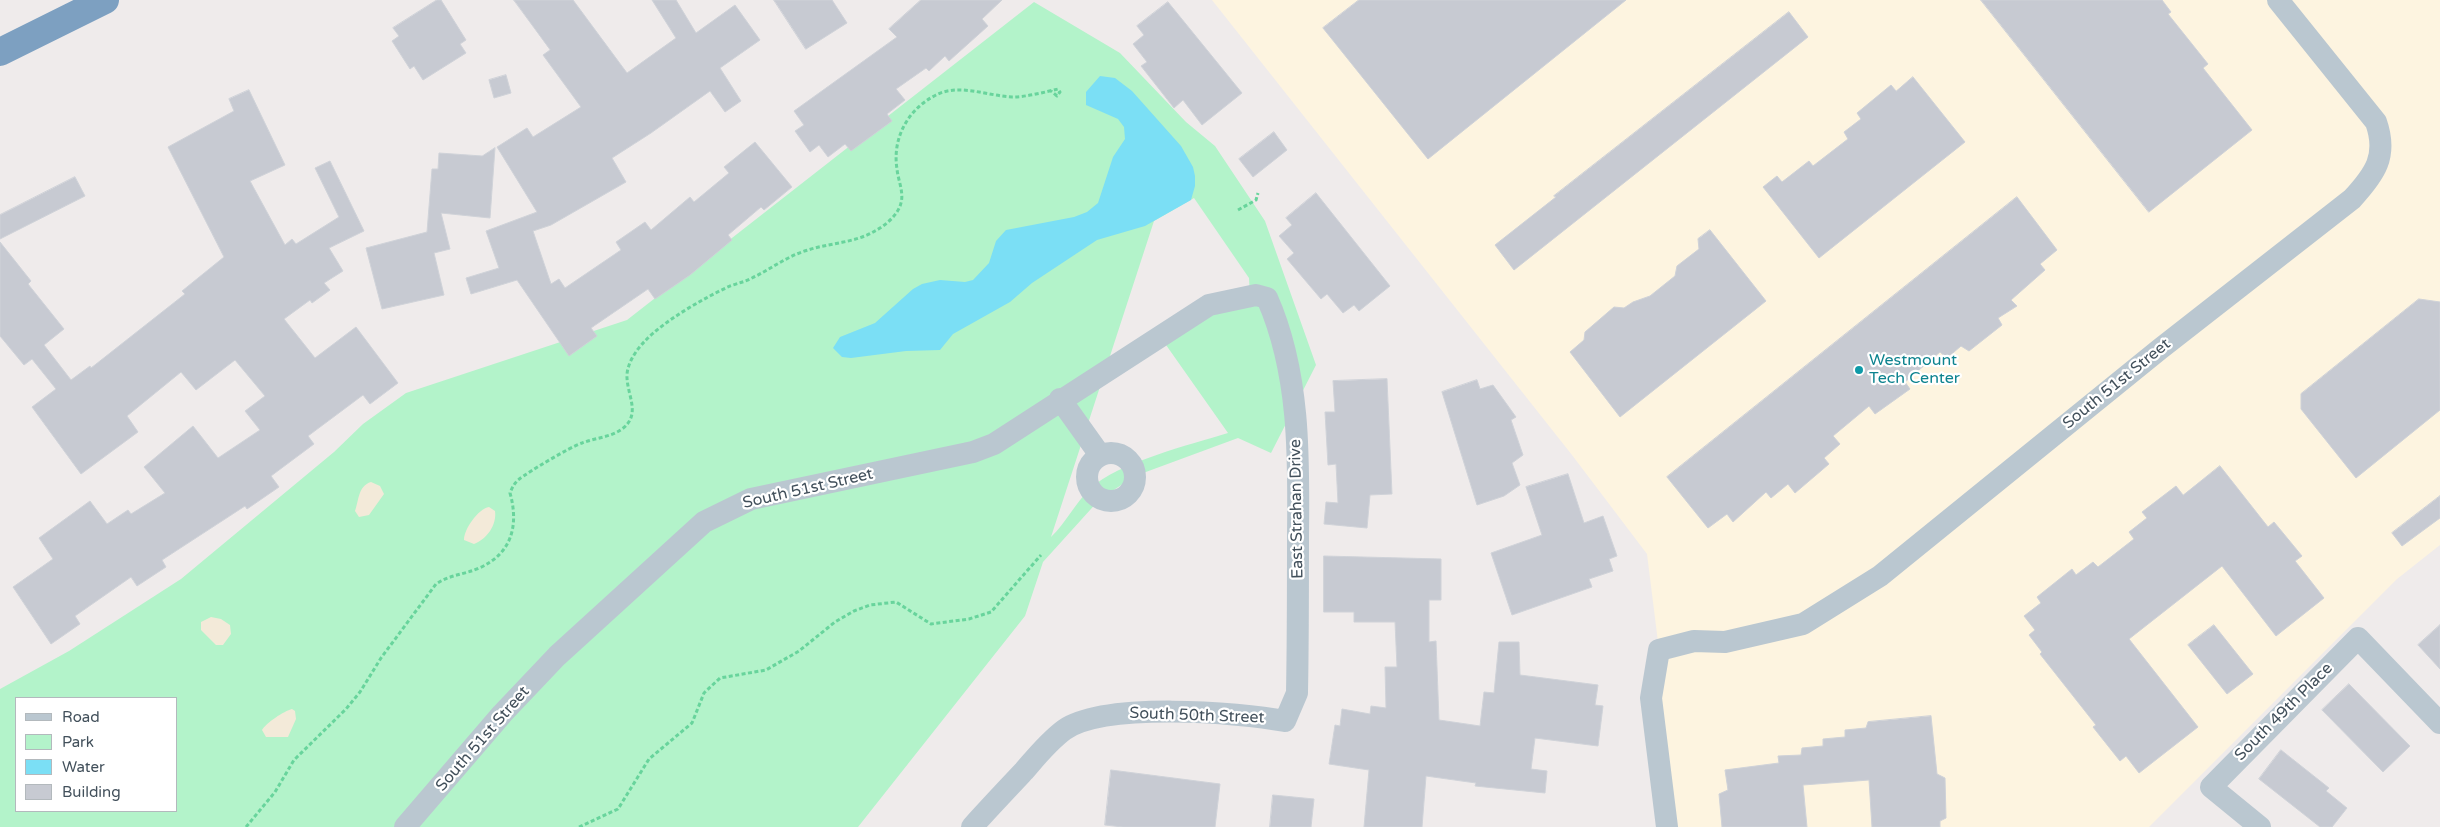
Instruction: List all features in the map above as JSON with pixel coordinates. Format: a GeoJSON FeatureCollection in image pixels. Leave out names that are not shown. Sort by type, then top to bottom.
{"type":"FeatureCollection","features":[{"type":"Feature","properties":{"kind":"highway"},"geometry":{"type":"LineString","coordinates":[[0,52],[105,0]]}},
{"type":"Feature","properties":{"kind":"street","name":"South 51st Street"},"geometry":{"type":"LineString","coordinates":[[1667,827],[1651,698],[1659,650],[1694,641],[1725,642],[1803,624],[1880,576],[2160,349],[2352,199],[2366,183],[2379,162],[2381,142],[2376,122],[2278,0]]}},
{"type":"Feature","properties":{"kind":"street","name":"South 51st Street"},"geometry":{"type":"LineString","coordinates":[[405,827],[502,714],[557,656],[704,522],[752,499],[972,452],[994,444],[1060,399],[1209,305],[1256,295],[1267,298]]}},
{"type":"Feature","properties":{"kind":"street","name":"East Strahan Drive"},"geometry":{"type":"LineString","coordinates":[[1267,298],[1278,322],[1294,402],[1299,464],[1298,693],[1286,721]]}},
{"type":"Feature","properties":{"kind":"street"},"geometry":{"type":"LineString","coordinates":[[1060,399],[1100,455]]}},
{"type":"Feature","properties":{"kind":"street","name":"South 49th Place"},"geometry":{"type":"LineString","coordinates":[[2260,827],[2211,787],[2358,638],[2440,723]]}},
{"type":"Feature","properties":{"kind":"street","name":"South 50th Street"},"geometry":{"type":"LineString","coordinates":[[972,827],[1042,748],[1066,729],[1098,719],[1132,712],[1253,715],[1286,721]]}},
{"type":"Feature","properties":{"kind":"path"},"geometry":{"type":"LineString","coordinates":[[246,827],[275,792],[294,760],[351,703],[381,658],[436,584],[448,577],[478,569],[489,563],[509,541],[514,527],[515,513],[510,493],[519,480],[580,443],[616,432],[624,427],[633,412],[627,378],[628,368],[645,341],[674,319],[730,286],[751,279],[787,258],[809,249],[874,232],[885,224],[896,214],[901,204],[902,193],[896,163],[896,146],[900,131],[909,116],[936,95],[948,91],[963,90],[1015,97],[1051,91]]}},
{"type":"Feature","properties":{"kind":"path"},"geometry":{"type":"LineString","coordinates":[[1238,210],[1256,200],[1258,193]]}},
{"type":"Feature","properties":{"kind":"path"},"geometry":{"type":"LineString","coordinates":[[579,827],[618,809],[649,759],[692,723],[704,693],[720,678],[766,670],[800,651],[841,618],[877,603],[896,602],[931,624],[981,616],[991,612],[1041,555]]}},
{"type":"Feature","properties":{"kind":"shaded area"},"geometry":{"type":"Polygon","coordinates":[[[1212,0],[2440,0],[2440,545],[2397,579],[2149,827],[1667,827],[1659,650],[1647,554],[1572,455],[1212,0]]]}},
{"type":"Feature","properties":{"kind":"green space"},"geometry":{"type":"Polygon","coordinates":[[[1034,2],[1120,53],[1186,122],[1215,146],[1265,221],[1316,365],[1271,453],[1238,438],[1135,476],[1100,499],[1043,562],[1025,616],[858,827],[0,827],[0,689],[69,651],[181,579],[334,452],[363,424],[406,393],[627,320],[1034,2]],[[1194,198],[1154,221],[1051,537],[1080,500],[1102,479],[1155,455],[1228,433],[1159,335],[1250,296],[1249,278],[1194,198]]]}},
{"type":"Feature","properties":{"kind":"sand"},"geometry":{"type":"Polygon","coordinates":[[[371,482],[380,486],[384,494],[369,515],[359,517],[355,511],[361,490],[371,482]]]}},
{"type":"Feature","properties":{"kind":"sand"},"geometry":{"type":"Polygon","coordinates":[[[489,507],[495,511],[495,516],[493,526],[487,535],[474,544],[464,540],[466,530],[472,520],[480,511],[489,507]]]}},
{"type":"Feature","properties":{"kind":"sand"},"geometry":{"type":"Polygon","coordinates":[[[211,617],[221,619],[230,625],[231,634],[223,645],[216,645],[201,630],[201,622],[211,617]]]}},
{"type":"Feature","properties":{"kind":"sand"},"geometry":{"type":"Polygon","coordinates":[[[292,709],[295,711],[296,719],[288,737],[266,737],[262,730],[264,727],[284,712],[292,709]]]}},
{"type":"Feature","properties":{"kind":"water"},"geometry":{"type":"Polygon","coordinates":[[[1100,76],[1115,78],[1132,91],[1181,146],[1193,167],[1195,176],[1195,186],[1191,200],[1145,226],[1097,240],[1032,283],[1010,302],[953,334],[940,350],[906,351],[851,358],[842,357],[833,348],[840,337],[875,323],[913,289],[922,284],[940,280],[965,282],[973,280],[989,263],[996,241],[1006,230],[1074,217],[1087,212],[1098,203],[1113,157],[1125,139],[1124,127],[1118,119],[1086,105],[1086,92],[1100,76]]]}},
{"type":"Feature","properties":{"kind":"building"},"geometry":{"type":"Polygon","coordinates":[[[437,0],[441,0],[466,40],[460,44],[466,53],[423,80],[414,66],[410,69],[392,41],[399,36],[393,28],[437,0]]]}},
{"type":"Feature","properties":{"kind":"building"},"geometry":{"type":"Polygon","coordinates":[[[514,0],[573,0],[627,73],[676,38],[652,0],[676,0],[696,33],[735,5],[760,40],[720,68],[741,101],[725,112],[710,91],[612,158],[626,182],[551,225],[533,231],[551,284],[559,279],[565,288],[621,250],[616,242],[645,222],[651,230],[690,197],[694,202],[729,173],[724,167],[755,142],[792,187],[764,210],[761,207],[728,235],[732,240],[690,275],[655,299],[648,289],[591,328],[597,336],[569,356],[517,280],[471,294],[466,278],[499,268],[486,231],[537,212],[497,147],[527,128],[533,137],[581,107],[543,55],[550,50],[514,0]]]}},
{"type":"Feature","properties":{"kind":"building"},"geometry":{"type":"Polygon","coordinates":[[[774,0],[832,0],[847,23],[806,49],[774,0]]]}},
{"type":"Feature","properties":{"kind":"building"},"geometry":{"type":"Polygon","coordinates":[[[921,0],[1002,0],[982,19],[988,26],[949,61],[945,56],[929,71],[926,68],[896,89],[905,100],[887,114],[892,121],[851,151],[845,144],[828,157],[819,145],[810,152],[795,131],[804,125],[794,111],[897,37],[889,29],[921,0]]]}},
{"type":"Feature","properties":{"kind":"building"},"geometry":{"type":"Polygon","coordinates":[[[1359,0],[1626,0],[1428,159],[1323,28],[1359,0]]]}},
{"type":"Feature","properties":{"kind":"building"},"geometry":{"type":"Polygon","coordinates":[[[1981,0],[2162,0],[2171,12],[2168,14],[2208,64],[2203,68],[2252,130],[2149,212],[1981,0]]]}},
{"type":"Feature","properties":{"kind":"building"},"geometry":{"type":"Polygon","coordinates":[[[1168,2],[1242,93],[1202,125],[1183,100],[1174,108],[1141,66],[1147,62],[1133,44],[1144,35],[1137,26],[1168,2]]]}},
{"type":"Feature","properties":{"kind":"building"},"geometry":{"type":"Polygon","coordinates":[[[1789,12],[1808,37],[1514,270],[1495,245],[1556,197],[1554,196],[1789,12]]]}},
{"type":"Feature","properties":{"kind":"building"},"geometry":{"type":"Polygon","coordinates":[[[506,75],[511,93],[494,98],[489,80],[506,75]]]}},
{"type":"Feature","properties":{"kind":"building"},"geometry":{"type":"Polygon","coordinates":[[[1913,77],[1965,142],[1819,258],[1763,187],[1777,176],[1782,182],[1809,161],[1813,166],[1848,139],[1844,132],[1861,119],[1857,113],[1891,85],[1896,91],[1913,77]]]}},
{"type":"Feature","properties":{"kind":"building"},"geometry":{"type":"Polygon","coordinates":[[[249,90],[285,165],[250,181],[285,245],[292,239],[296,244],[339,217],[315,168],[330,161],[364,231],[329,248],[343,271],[324,283],[330,290],[312,303],[310,300],[284,319],[315,358],[356,327],[398,383],[370,404],[363,395],[308,436],[314,444],[271,476],[279,487],[247,509],[245,506],[162,560],[166,567],[137,586],[131,577],[75,616],[80,624],[51,644],[13,587],[53,559],[39,538],[90,501],[107,524],[128,510],[131,514],[165,493],[144,467],[193,426],[218,458],[260,430],[245,411],[265,396],[235,360],[196,390],[181,372],[127,416],[138,432],[81,474],[32,407],[56,389],[32,359],[24,365],[0,336],[0,242],[31,281],[28,284],[64,329],[44,345],[71,380],[90,366],[91,368],[185,294],[182,291],[224,257],[168,147],[234,111],[229,99],[249,90]]]}},
{"type":"Feature","properties":{"kind":"building"},"geometry":{"type":"Polygon","coordinates":[[[1274,132],[1287,150],[1253,177],[1239,159],[1274,132]]]}},
{"type":"Feature","properties":{"kind":"building"},"geometry":{"type":"Polygon","coordinates":[[[495,148],[490,218],[441,213],[450,249],[434,253],[444,295],[382,309],[366,248],[427,232],[432,169],[438,169],[439,153],[482,156],[495,148]]]}},
{"type":"Feature","properties":{"kind":"building"},"geometry":{"type":"Polygon","coordinates":[[[75,177],[85,196],[0,239],[0,215],[75,177]]]}},
{"type":"Feature","properties":{"kind":"building"},"geometry":{"type":"Polygon","coordinates":[[[1316,193],[1390,286],[1359,311],[1354,305],[1343,313],[1327,294],[1321,299],[1287,259],[1294,253],[1279,236],[1292,225],[1286,218],[1316,193]]]}},
{"type":"Feature","properties":{"kind":"building","name":"Westmount Tech Center"},"geometry":{"type":"Polygon","coordinates":[[[2017,197],[2057,250],[2040,264],[2045,270],[2011,300],[2017,306],[1998,318],[2002,325],[1969,351],[1961,346],[1947,358],[1940,352],[1905,382],[1910,389],[1875,414],[1869,406],[1833,436],[1840,444],[1824,458],[1829,464],[1795,493],[1788,484],[1771,498],[1766,492],[1733,522],[1727,514],[1708,528],[1667,477],[2017,197]]]}},
{"type":"Feature","properties":{"kind":"building"},"geometry":{"type":"Polygon","coordinates":[[[1710,230],[1766,301],[1620,417],[1570,352],[1584,340],[1585,332],[1614,307],[1624,308],[1633,302],[1650,296],[1675,276],[1677,266],[1699,249],[1698,239],[1710,230]]]}},
{"type":"Feature","properties":{"kind":"building"},"geometry":{"type":"Polygon","coordinates":[[[2419,299],[2440,302],[2440,410],[2356,478],[2301,409],[2301,394],[2419,299]]]}},
{"type":"Feature","properties":{"kind":"building"},"geometry":{"type":"Polygon","coordinates":[[[1387,379],[1392,494],[1370,495],[1367,528],[1324,524],[1326,502],[1338,503],[1336,464],[1328,465],[1325,412],[1335,412],[1333,381],[1387,379]]]}},
{"type":"Feature","properties":{"kind":"building"},"geometry":{"type":"Polygon","coordinates":[[[1477,380],[1480,389],[1493,385],[1516,417],[1511,420],[1523,455],[1512,463],[1520,485],[1504,496],[1477,505],[1442,392],[1477,380]]]}},
{"type":"Feature","properties":{"kind":"building"},"geometry":{"type":"Polygon","coordinates":[[[2220,466],[2268,527],[2274,522],[2302,556],[2295,561],[2324,598],[2276,636],[2222,566],[2129,639],[2198,727],[2139,773],[2126,756],[2120,761],[2093,727],[2096,725],[2040,654],[2042,652],[2029,635],[2035,630],[2024,616],[2041,603],[2037,597],[2072,569],[2076,575],[2093,562],[2098,567],[2134,539],[2129,532],[2147,518],[2142,512],[2176,486],[2183,495],[2220,466]]]}},
{"type":"Feature","properties":{"kind":"building"},"geometry":{"type":"Polygon","coordinates":[[[1568,474],[1584,523],[1603,516],[1617,556],[1609,559],[1613,571],[1589,579],[1592,587],[1512,615],[1491,553],[1542,535],[1526,487],[1568,474]]]}},
{"type":"Feature","properties":{"kind":"building"},"geometry":{"type":"Polygon","coordinates":[[[2440,496],[2440,518],[2402,546],[2392,533],[2440,496]]]}},
{"type":"Feature","properties":{"kind":"building"},"geometry":{"type":"Polygon","coordinates":[[[1324,556],[1441,559],[1441,600],[1429,600],[1429,642],[1436,641],[1439,720],[1480,726],[1484,692],[1494,693],[1499,642],[1519,642],[1520,675],[1598,685],[1595,705],[1603,706],[1598,746],[1535,738],[1531,769],[1547,771],[1545,793],[1475,786],[1476,783],[1426,776],[1422,827],[1364,827],[1369,770],[1329,764],[1335,725],[1340,726],[1342,709],[1370,714],[1371,706],[1386,708],[1385,667],[1397,667],[1395,622],[1354,622],[1354,612],[1324,612],[1324,556]]]}},
{"type":"Feature","properties":{"kind":"building"},"geometry":{"type":"Polygon","coordinates":[[[2214,625],[2253,674],[2227,694],[2188,645],[2214,625]]]}},
{"type":"Feature","properties":{"kind":"building"},"geometry":{"type":"Polygon","coordinates":[[[2440,625],[2440,669],[2418,645],[2440,625]]]}},
{"type":"Feature","properties":{"kind":"building"},"geometry":{"type":"Polygon","coordinates":[[[2349,684],[2410,746],[2383,772],[2322,710],[2349,684]]]}},
{"type":"Feature","properties":{"kind":"building"},"geometry":{"type":"Polygon","coordinates":[[[1931,716],[1937,774],[1945,778],[1946,818],[1940,821],[1940,827],[1872,827],[1869,780],[1803,785],[1807,827],[1722,827],[1719,794],[1728,790],[1725,770],[1779,763],[1778,756],[1801,755],[1802,748],[1823,746],[1823,739],[1845,737],[1845,730],[1866,728],[1868,722],[1931,716]]]}},
{"type":"Feature","properties":{"kind":"building"},"geometry":{"type":"Polygon","coordinates":[[[2281,750],[2329,788],[2326,791],[2347,808],[2332,827],[2320,827],[2259,779],[2281,750]]]}},
{"type":"Feature","properties":{"kind":"building"},"geometry":{"type":"Polygon","coordinates":[[[1111,770],[1220,784],[1215,827],[1123,827],[1105,825],[1111,770]]]}},
{"type":"Feature","properties":{"kind":"building"},"geometry":{"type":"Polygon","coordinates":[[[1273,795],[1314,799],[1311,827],[1270,827],[1273,795]]]}},
{"type":"Feature","properties":{"kind":"place","name":"Westmount Tech Center"},"geometry":{"type":"Point","coordinates":[1859,370]}}]}
